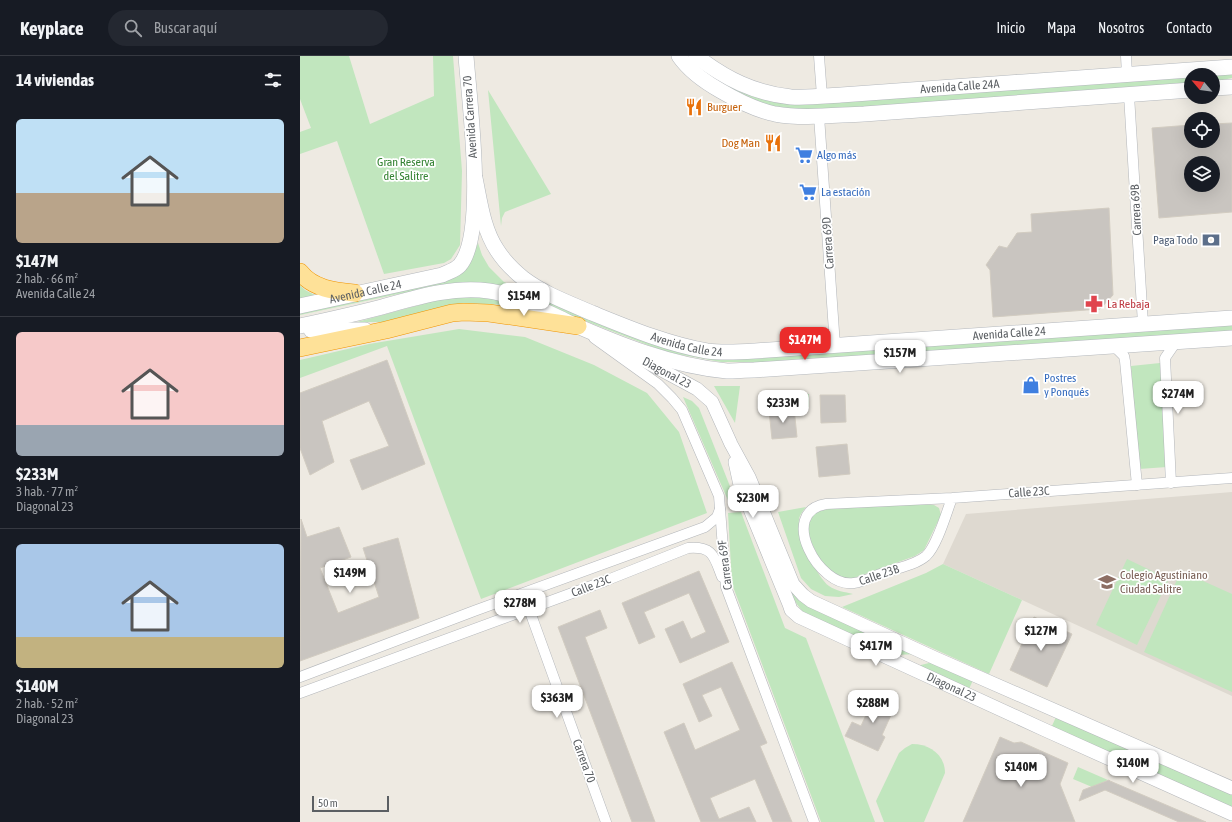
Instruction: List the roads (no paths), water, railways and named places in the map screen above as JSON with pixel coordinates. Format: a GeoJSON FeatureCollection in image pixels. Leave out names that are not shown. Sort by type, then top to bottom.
{"type":"FeatureCollection","features":[{"type":"Feature","properties":{"kind":"highway"},"geometry":{"type":"LineString","coordinates":[[300,272],[310,281],[321,287],[335,291],[356,293]]}},
{"type":"Feature","properties":{"kind":"highway"},"geometry":{"type":"LineString","coordinates":[[300,348],[464,312],[497,314],[578,326]]}},
{"type":"Feature","properties":{"kind":"main road","name":"Avenida Carrera 70"},"geometry":{"type":"LineString","coordinates":[[466,56],[475,178]]}},
{"type":"Feature","properties":{"kind":"main road"},"geometry":{"type":"LineString","coordinates":[[469,98],[474,56]]}},
{"type":"Feature","properties":{"kind":"main road","name":"Avenida Calle 24A"},"geometry":{"type":"LineString","coordinates":[[680,56],[696,75],[711,86],[744,103],[774,114],[788,116],[864,114],[1184,91]]}},
{"type":"Feature","properties":{"kind":"main road","name":"Avenida Calle 24A"},"geometry":{"type":"LineString","coordinates":[[696,56],[734,81],[758,91],[792,97],[1232,67]]}},
{"type":"Feature","properties":{"kind":"main road"},"geometry":{"type":"LineString","coordinates":[[1220,88],[1232,87]]}},
{"type":"Feature","properties":{"kind":"main road","name":"Avenida Calle 24"},"geometry":{"type":"LineString","coordinates":[[475,178],[484,220],[489,235],[505,261],[524,279],[548,294],[639,332],[658,339],[706,350],[733,352],[835,346],[1232,318]]}},
{"type":"Feature","properties":{"kind":"main road","name":"Avenida Calle 24"},"geometry":{"type":"LineString","coordinates":[[300,306],[442,274],[456,268],[465,258],[470,246],[475,178]]}},
{"type":"Feature","properties":{"kind":"main road","name":"Avenida Calle 24"},"geometry":{"type":"LineString","coordinates":[[300,326],[431,294],[475,289],[505,294],[578,326],[655,356],[687,364],[728,371],[1232,338]]}},
{"type":"Feature","properties":{"kind":"main road"},"geometry":{"type":"LineString","coordinates":[[300,330],[386,330]]}},
{"type":"Feature","properties":{"kind":"street"},"geometry":{"type":"LineString","coordinates":[[819,56],[822,96]]}},
{"type":"Feature","properties":{"kind":"street"},"geometry":{"type":"LineString","coordinates":[[1126,56],[1127,75]]}},
{"type":"Feature","properties":{"kind":"street","name":"Carrera 69B"},"geometry":{"type":"LineString","coordinates":[[1129,95],[1143,324]]}},
{"type":"Feature","properties":{"kind":"street","name":"Carrera 69D"},"geometry":{"type":"LineString","coordinates":[[819,116],[835,346]]}},
{"type":"Feature","properties":{"kind":"street","name":"Diagonal 23"},"geometry":{"type":"LineString","coordinates":[[578,326],[697,389],[712,402],[731,444],[749,477],[793,584],[811,601],[935,658],[1232,788]]}},
{"type":"Feature","properties":{"kind":"street","name":"Carrera 69F"},"geometry":{"type":"LineString","coordinates":[[578,326],[658,384],[682,410],[719,496],[726,588],[814,822]]}},
{"type":"Feature","properties":{"kind":"street"},"geometry":{"type":"LineString","coordinates":[[1171,483],[1165,358],[1176,342]]}},
{"type":"Feature","properties":{"kind":"street"},"geometry":{"type":"LineString","coordinates":[[1114,346],[1124,356],[1125,361],[1137,485]]}},
{"type":"Feature","properties":{"kind":"street","name":"Diagonal 23"},"geometry":{"type":"LineString","coordinates":[[731,444],[740,485],[791,610],[802,619],[1232,814]]}},
{"type":"Feature","properties":{"kind":"street","name":"Calle 23C"},"geometry":{"type":"LineString","coordinates":[[831,577],[821,569],[805,539],[803,524],[809,512],[819,505],[952,498],[1232,478]]}},
{"type":"Feature","properties":{"kind":"street","name":"Calle 23B"},"geometry":{"type":"LineString","coordinates":[[831,577],[843,583],[854,583],[911,564],[925,557],[933,547],[952,498]]}},
{"type":"Feature","properties":{"kind":"street","name":"Calle 23C"},"geometry":{"type":"LineString","coordinates":[[300,677],[474,611],[705,527],[717,517],[720,509]]}},
{"type":"Feature","properties":{"kind":"street","name":"Calle 23C"},"geometry":{"type":"LineString","coordinates":[[300,693],[688,548],[704,548],[713,554],[726,588]]}},
{"type":"Feature","properties":{"kind":"street","name":"Carrera 70"},"geometry":{"type":"LineString","coordinates":[[528,609],[606,822]]}},
{"type":"Feature","properties":{"kind":"street"},"geometry":{"type":"LineString","coordinates":[[892,660],[935,658]]}},
{"type":"Feature","properties":{"kind":"place","name":"Burguer"},"geometry":{"type":"Point","coordinates":[694,107]}},
{"type":"Feature","properties":{"kind":"place","name":"Dog Man"},"geometry":{"type":"Point","coordinates":[773,143]}},
{"type":"Feature","properties":{"kind":"place","name":"Algo más"},"geometry":{"type":"Point","coordinates":[804,155]}},
{"type":"Feature","properties":{"kind":"place","name":"La estación"},"geometry":{"type":"Point","coordinates":[808,192]}},
{"type":"Feature","properties":{"kind":"place","name":"Paga Todo"},"geometry":{"type":"Point","coordinates":[1211,240]}},
{"type":"Feature","properties":{"kind":"place","name":"La Rebaja"},"geometry":{"type":"Point","coordinates":[1094,304]}},
{"type":"Feature","properties":{"kind":"place","name":"Postres y Ponqués"},"geometry":{"type":"Point","coordinates":[1031,385]}},
{"type":"Feature","properties":{"kind":"place","name":"Colegio Agustiniano Ciudad Salitre"},"geometry":{"type":"Point","coordinates":[1107,582]}},
{"type":"Feature","properties":{"kind":"park label","name":"Gran Reserva del Salitre"},"geometry":{"type":"Point","coordinates":[406,169]}}]}
